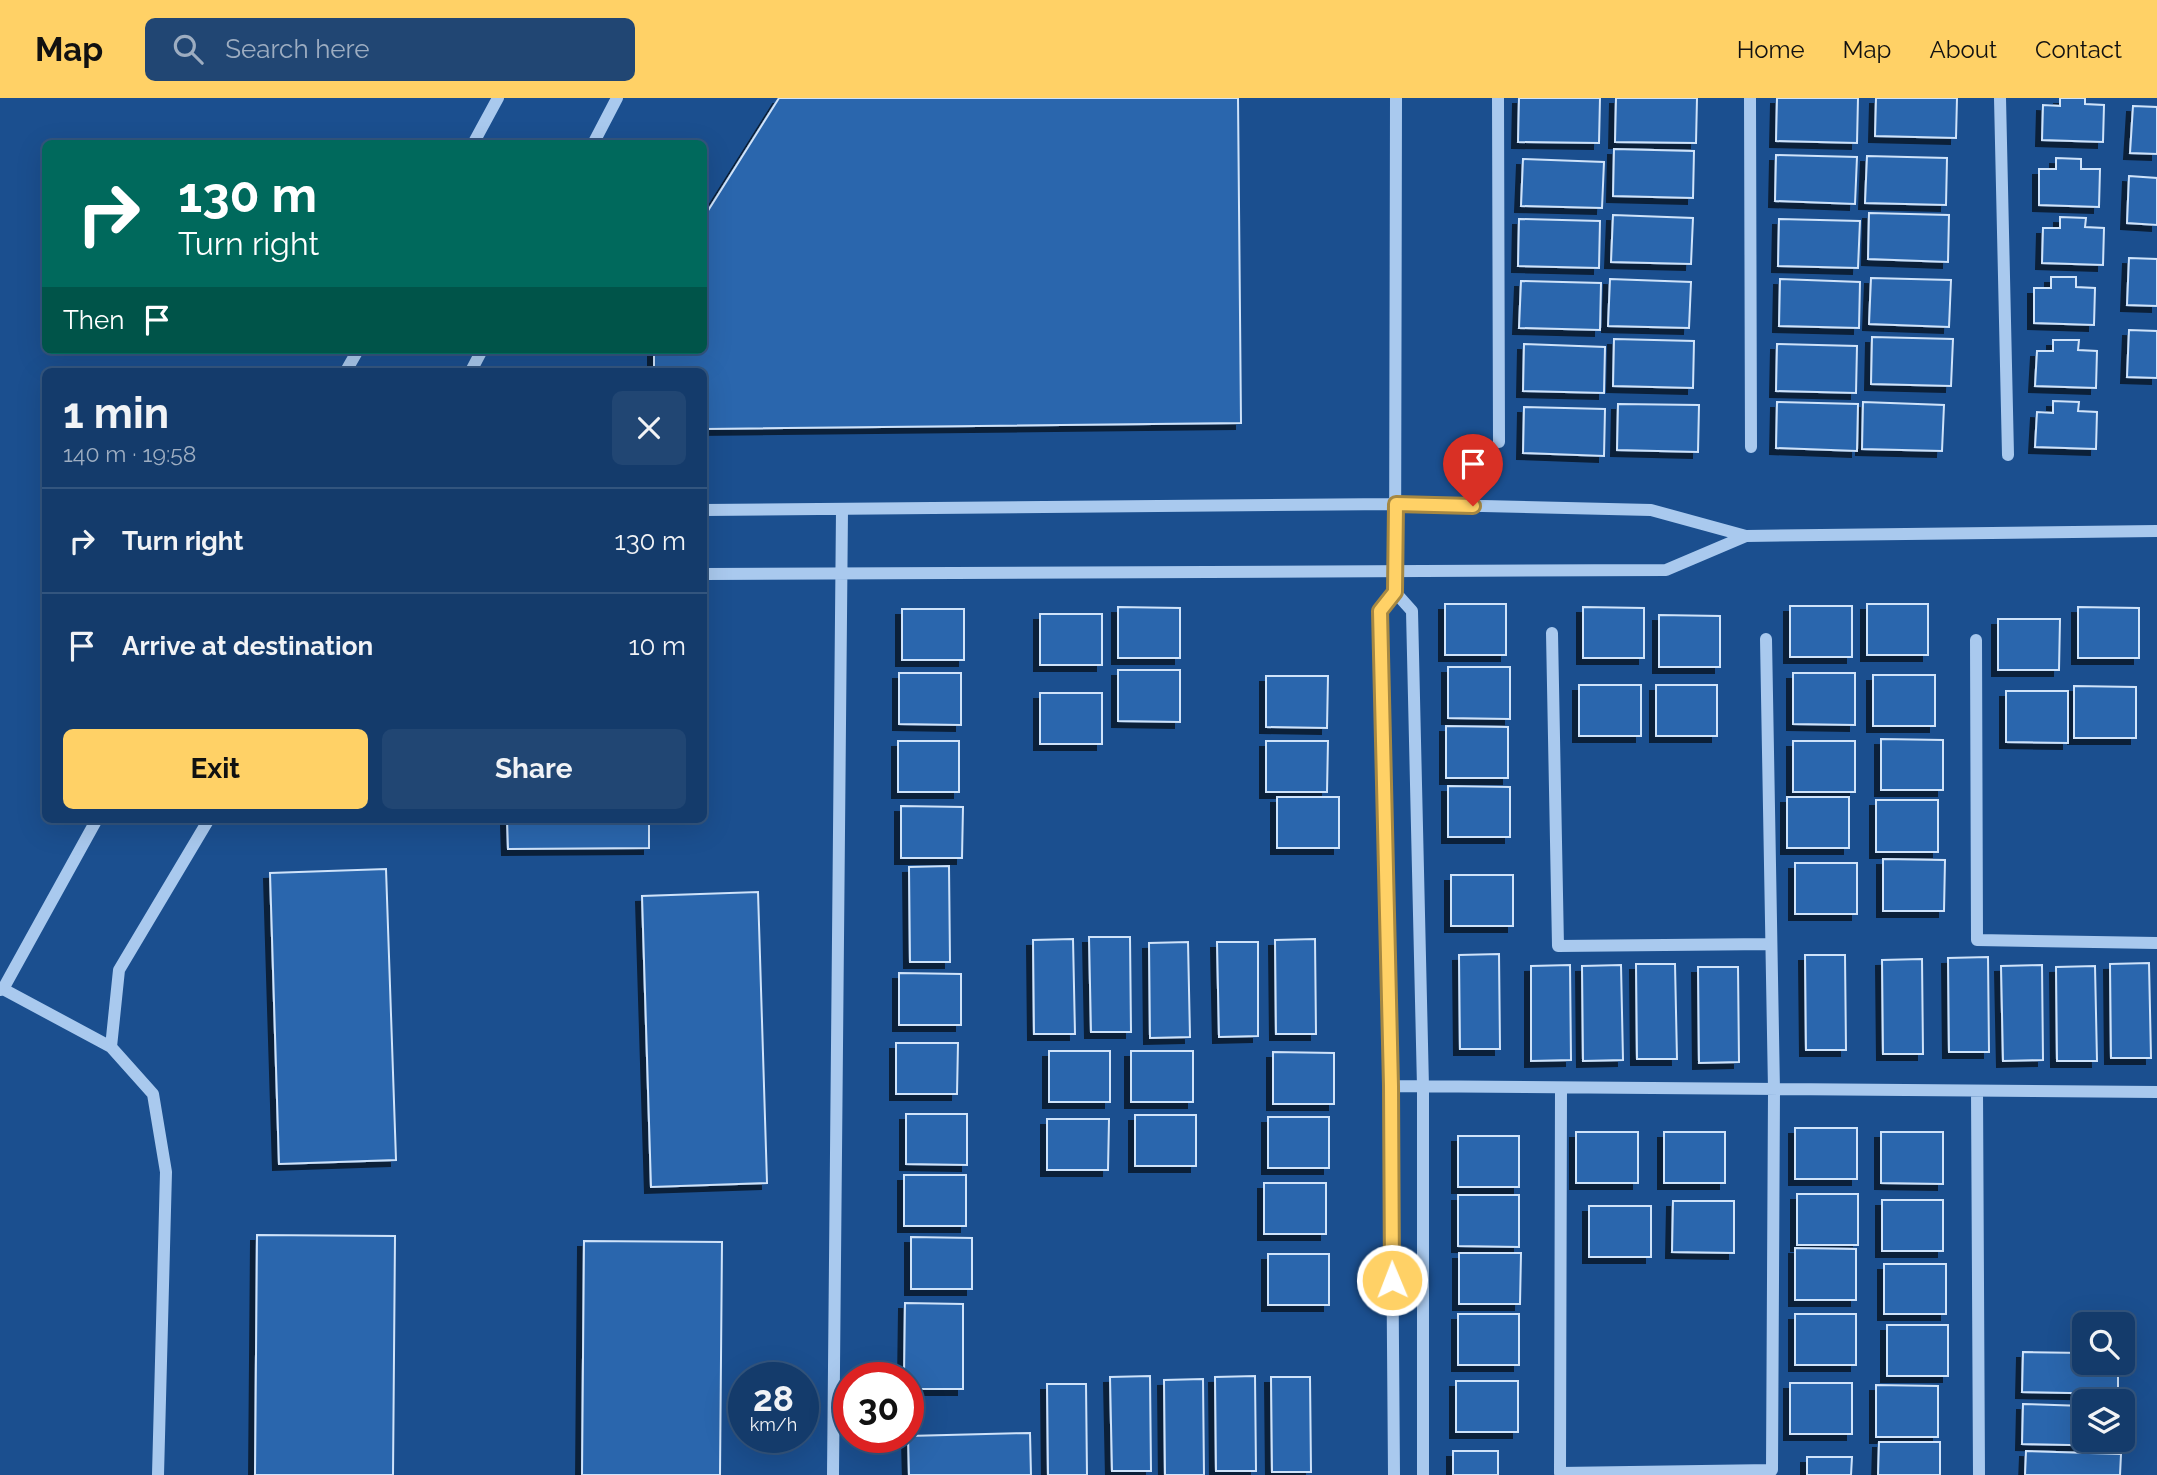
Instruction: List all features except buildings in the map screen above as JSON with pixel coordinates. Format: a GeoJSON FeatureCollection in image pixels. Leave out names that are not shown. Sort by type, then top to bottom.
{"type":"FeatureCollection","features":[{"type":"Feature","properties":{"kind":"street"},"geometry":{"type":"LineString","coordinates":[[475,140],[498,98]]}},
{"type":"Feature","properties":{"kind":"street"},"geometry":{"type":"LineString","coordinates":[[595,140],[617,98]]}},
{"type":"Feature","properties":{"kind":"street"},"geometry":{"type":"LineString","coordinates":[[1394,1475],[1391,1086],[1380,611],[1395,592],[1396,571],[1396,98]]}},
{"type":"Feature","properties":{"kind":"street"},"geometry":{"type":"LineString","coordinates":[[1498,98],[1499,442]]}},
{"type":"Feature","properties":{"kind":"street"},"geometry":{"type":"LineString","coordinates":[[1749,98],[1751,447]]}},
{"type":"Feature","properties":{"kind":"street"},"geometry":{"type":"LineString","coordinates":[[2000,98],[2008,455]]}},
{"type":"Feature","properties":{"kind":"street"},"geometry":{"type":"LineString","coordinates":[[707,510],[1396,504],[1651,510],[1746,536],[2157,531]]}},
{"type":"Feature","properties":{"kind":"street"},"geometry":{"type":"LineString","coordinates":[[833,1475],[842,510]]}},
{"type":"Feature","properties":{"kind":"street"},"geometry":{"type":"LineString","coordinates":[[707,574],[1666,570],[1746,536]]}},
{"type":"Feature","properties":{"kind":"street"},"geometry":{"type":"LineString","coordinates":[[1395,592],[1412,611],[1423,1087],[1423,1475]]}},
{"type":"Feature","properties":{"kind":"street"},"geometry":{"type":"LineString","coordinates":[[1552,633],[1558,946],[1771,944]]}},
{"type":"Feature","properties":{"kind":"street"},"geometry":{"type":"LineString","coordinates":[[1561,1088],[1560,1473],[1772,1470],[1774,1090],[1766,639]]}},
{"type":"Feature","properties":{"kind":"street"},"geometry":{"type":"LineString","coordinates":[[1976,640],[1977,940],[2157,943]]}},
{"type":"Feature","properties":{"kind":"street"},"geometry":{"type":"LineString","coordinates":[[95,823],[1,990],[111,1046],[153,1094],[166,1172],[158,1475]]}},
{"type":"Feature","properties":{"kind":"street"},"geometry":{"type":"LineString","coordinates":[[111,1046],[119,970],[207,823]]}},
{"type":"Feature","properties":{"kind":"street"},"geometry":{"type":"LineString","coordinates":[[1391,1086],[2157,1092]]}},
{"type":"Feature","properties":{"kind":"street"},"geometry":{"type":"LineString","coordinates":[[1977,1091],[1979,1475]]}},
{"type":"Feature","properties":{"kind":"route"},"geometry":{"type":"LineString","coordinates":[[1392,1280],[1391,1086],[1380,611],[1395,592],[1396,504],[1473,506]]}}]}
